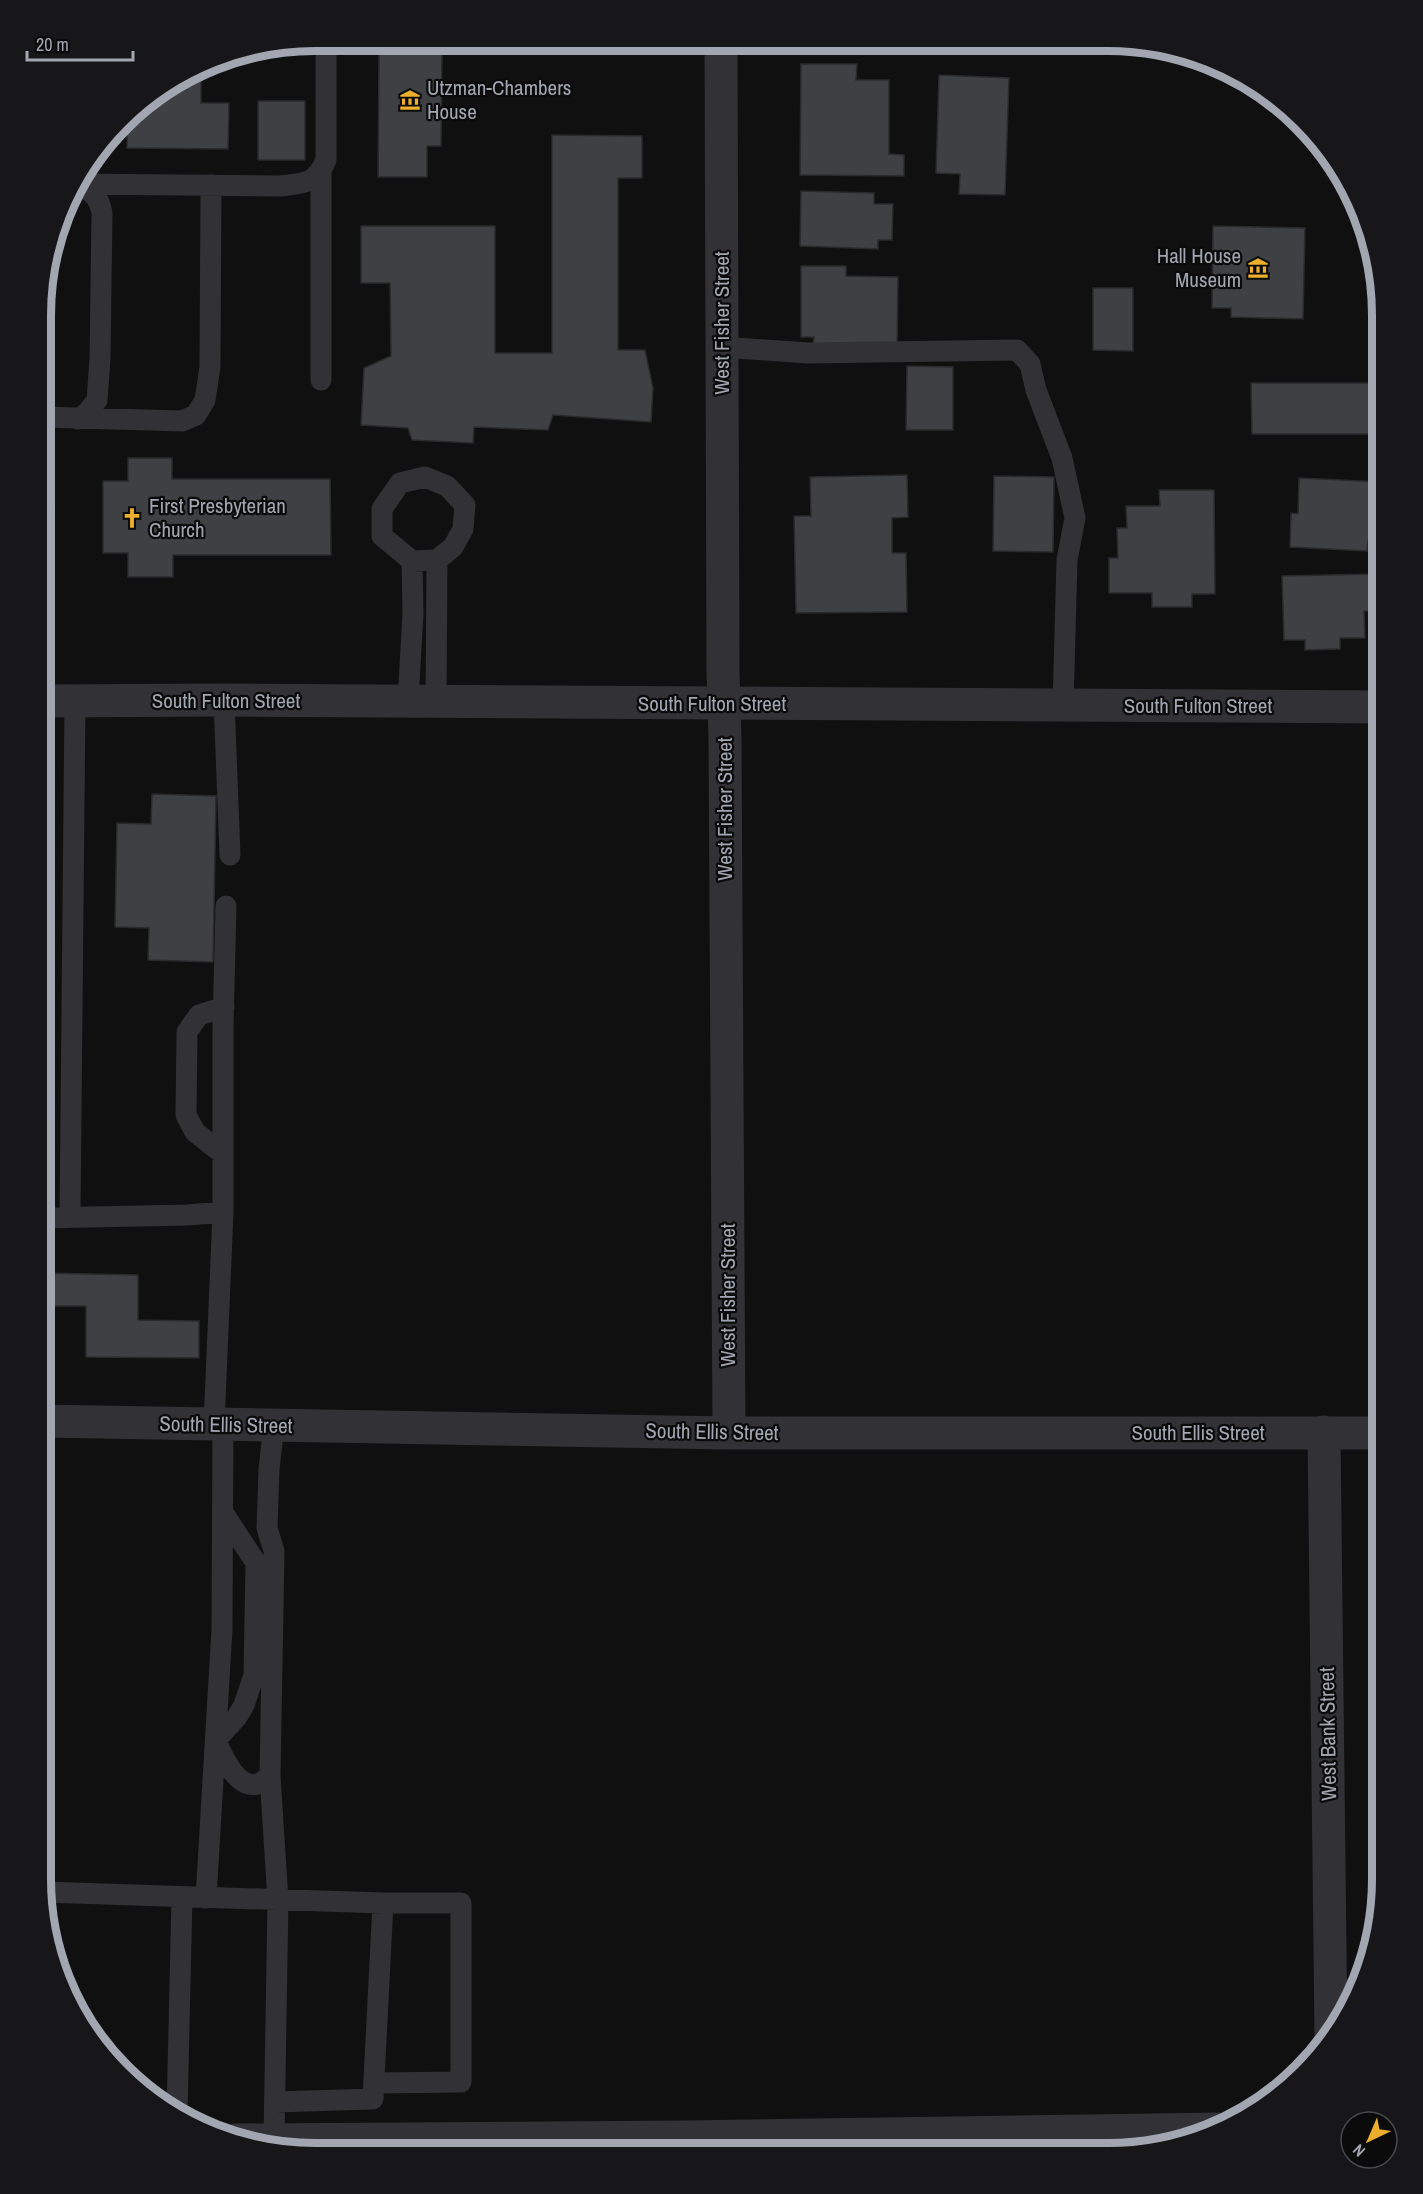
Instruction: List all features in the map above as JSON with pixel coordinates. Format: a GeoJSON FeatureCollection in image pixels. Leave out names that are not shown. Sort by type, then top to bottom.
{"type":"FeatureCollection","features":[{"type":"Feature","properties":{"kind":"street","name":"West Fisher Street"},"geometry":{"type":"LineString","coordinates":[[721,51],[729,1433]]}},
{"type":"Feature","properties":{"kind":"street","name":"South Fulton Street"},"geometry":{"type":"LineString","coordinates":[[51,701],[1372,707]]}},
{"type":"Feature","properties":{"kind":"street","name":"South Ellis Street"},"geometry":{"type":"LineString","coordinates":[[51,1421],[729,1433],[1372,1433]]}},
{"type":"Feature","properties":{"kind":"street","name":"West Bank Street"},"geometry":{"type":"LineString","coordinates":[[1324,1432],[1331,2020]]}},
{"type":"Feature","properties":{"kind":"street"},"geometry":{"type":"LineString","coordinates":[[753,2143],[1190,2130]]}},
{"type":"Feature","properties":{"kind":"street"},"geometry":{"type":"LineString","coordinates":[[270,2139],[549,2143]]}},
{"type":"Feature","properties":{"kind":"lane"},"geometry":{"type":"LineString","coordinates":[[321,380],[321,172],[326,160],[326,51]]}},
{"type":"Feature","properties":{"kind":"lane"},"geometry":{"type":"LineString","coordinates":[[85,184],[280,186],[308,183],[321,172]]}},
{"type":"Feature","properties":{"kind":"lane"},"geometry":{"type":"LineString","coordinates":[[51,417],[182,421],[196,415],[205,400],[210,367],[212,185]]}},
{"type":"Feature","properties":{"kind":"lane"},"geometry":{"type":"LineString","coordinates":[[77,419],[86,414],[97,400],[100,359],[102,213],[100,202],[93,191],[84,187]]}},
{"type":"Feature","properties":{"kind":"lane"},"geometry":{"type":"LineString","coordinates":[[722,347],[808,352],[1017,350],[1030,364],[1035,390],[1062,458],[1076,518],[1067,560],[1063,706]]}},
{"type":"Feature","properties":{"kind":"lane"},"geometry":{"type":"LineString","coordinates":[[424,477],[447,486],[465,505],[463,529],[453,547],[437,560],[412,561],[382,536],[382,509],[400,483],[424,477]]}},
{"type":"Feature","properties":{"kind":"lane"},"geometry":{"type":"LineString","coordinates":[[422,702],[437,560]]}},
{"type":"Feature","properties":{"kind":"lane"},"geometry":{"type":"LineString","coordinates":[[412,561],[413,613],[422,702]]}},
{"type":"Feature","properties":{"kind":"lane"},"geometry":{"type":"LineString","coordinates":[[224,700],[230,855]]}},
{"type":"Feature","properties":{"kind":"lane"},"geometry":{"type":"LineString","coordinates":[[70,1217],[75,701]]}},
{"type":"Feature","properties":{"kind":"lane"},"geometry":{"type":"LineString","coordinates":[[206,1898],[222,1629],[224,1514],[219,1424],[226,906]]}},
{"type":"Feature","properties":{"kind":"lane"},"geometry":{"type":"LineString","coordinates":[[223,1154],[195,1132],[186,1115],[186,1103],[187,1032],[199,1016],[224,1007]]}},
{"type":"Feature","properties":{"kind":"lane"},"geometry":{"type":"LineString","coordinates":[[51,1218],[188,1215],[223,1212]]}},
{"type":"Feature","properties":{"kind":"lane"},"geometry":{"type":"LineString","coordinates":[[274,1425],[267,1528],[274,1551],[270,1776],[278,1900],[274,2139]]}},
{"type":"Feature","properties":{"kind":"lane"},"geometry":{"type":"LineString","coordinates":[[216,1740],[237,1717],[244,1705],[254,1675],[256,1563],[224,1514]]}},
{"type":"Feature","properties":{"kind":"lane"},"geometry":{"type":"LineString","coordinates":[[216,1740],[234,1772],[245,1782],[257,1784],[270,1776]]}},
{"type":"Feature","properties":{"kind":"lane"},"geometry":{"type":"LineString","coordinates":[[52,1893],[382,1903],[461,1903],[461,2082],[374,2083]]}},
{"type":"Feature","properties":{"kind":"lane"},"geometry":{"type":"LineString","coordinates":[[177,2104],[182,1897]]}},
{"type":"Feature","properties":{"kind":"lane"},"geometry":{"type":"LineString","coordinates":[[275,2102],[373,2099],[382,1903]]}},
{"type":"Feature","properties":{"kind":"building","name":"Utzman-Chambers House"},"geometry":{"type":"Polygon","coordinates":[[[379,53],[442,53],[441,146],[427,146],[427,177],[378,177],[379,53]]]}},
{"type":"Feature","properties":{"kind":"building"},"geometry":{"type":"Polygon","coordinates":[[[801,64],[857,64],[856,80],[889,80],[889,154],[904,155],[904,176],[800,175],[801,64]]]}},
{"type":"Feature","properties":{"kind":"building"},"geometry":{"type":"Polygon","coordinates":[[[939,75],[1009,78],[1005,195],[959,194],[960,174],[936,173],[939,75]]]}},
{"type":"Feature","properties":{"kind":"building"},"geometry":{"type":"Polygon","coordinates":[[[201,77],[201,103],[229,103],[228,149],[127,148],[128,128],[168,96],[198,78],[201,77]]]}},
{"type":"Feature","properties":{"kind":"building"},"geometry":{"type":"Polygon","coordinates":[[[258,101],[305,101],[305,160],[258,160],[258,101]]]}},
{"type":"Feature","properties":{"kind":"building"},"geometry":{"type":"Polygon","coordinates":[[[552,135],[642,136],[642,178],[618,178],[618,350],[645,350],[653,388],[651,422],[553,415],[548,430],[474,427],[473,443],[412,440],[408,428],[361,425],[364,368],[391,356],[390,283],[361,283],[361,226],[495,226],[495,353],[552,353],[552,135]]]}},
{"type":"Feature","properties":{"kind":"building"},"geometry":{"type":"Polygon","coordinates":[[[801,191],[874,193],[874,204],[893,204],[892,240],[878,240],[878,249],[800,246],[801,191]]]}},
{"type":"Feature","properties":{"kind":"building","name":"Hall House Museum"},"geometry":{"type":"Polygon","coordinates":[[[1213,226],[1305,228],[1303,319],[1231,317],[1231,308],[1212,308],[1213,226]]]}},
{"type":"Feature","properties":{"kind":"building"},"geometry":{"type":"Polygon","coordinates":[[[801,266],[846,266],[846,276],[898,277],[897,347],[813,346],[814,337],[801,337],[801,266]]]}},
{"type":"Feature","properties":{"kind":"building"},"geometry":{"type":"Polygon","coordinates":[[[1093,288],[1133,288],[1133,351],[1093,350],[1093,288]]]}},
{"type":"Feature","properties":{"kind":"building"},"geometry":{"type":"Polygon","coordinates":[[[907,366],[953,367],[953,430],[906,430],[907,366]]]}},
{"type":"Feature","properties":{"kind":"building"},"geometry":{"type":"Polygon","coordinates":[[[1251,383],[1372,383],[1372,434],[1252,434],[1251,383]]]}},
{"type":"Feature","properties":{"kind":"building"},"geometry":{"type":"Polygon","coordinates":[[[128,458],[172,458],[172,479],[330,479],[331,555],[173,555],[173,577],[128,577],[128,553],[103,553],[103,481],[128,481],[128,458]]]}},
{"type":"Feature","properties":{"kind":"building"},"geometry":{"type":"Polygon","coordinates":[[[907,475],[908,517],[892,518],[892,553],[906,553],[907,612],[796,613],[794,516],[811,516],[810,477],[907,475]]]}},
{"type":"Feature","properties":{"kind":"building"},"geometry":{"type":"Polygon","coordinates":[[[994,476],[1054,477],[1053,552],[993,551],[994,476]]]}},
{"type":"Feature","properties":{"kind":"building"},"geometry":{"type":"Polygon","coordinates":[[[1299,478],[1372,482],[1372,540],[1368,540],[1367,551],[1290,547],[1291,513],[1298,514],[1299,478]]]}},
{"type":"Feature","properties":{"kind":"building"},"geometry":{"type":"Polygon","coordinates":[[[1159,490],[1214,490],[1215,594],[1192,594],[1192,607],[1152,607],[1152,593],[1109,593],[1109,558],[1118,558],[1117,528],[1127,528],[1126,506],[1160,506],[1159,490]]]}},
{"type":"Feature","properties":{"kind":"building"},"geometry":{"type":"Polygon","coordinates":[[[1372,574],[1372,611],[1364,611],[1365,638],[1340,638],[1340,649],[1305,650],[1305,640],[1284,640],[1282,576],[1372,574]]]}},
{"type":"Feature","properties":{"kind":"building"},"geometry":{"type":"Polygon","coordinates":[[[152,794],[216,796],[213,962],[148,960],[149,928],[115,927],[117,823],[151,824],[152,794]]]}},
{"type":"Feature","properties":{"kind":"building"},"geometry":{"type":"Polygon","coordinates":[[[51,1273],[138,1275],[138,1320],[199,1321],[199,1358],[86,1357],[86,1306],[51,1306],[51,1273]]]}},
{"type":"Feature","properties":{"kind":"place","name":"Utzman-Chambers House"},"geometry":{"type":"Point","coordinates":[410,100]}},
{"type":"Feature","properties":{"kind":"place","name":"Hall House Museum"},"geometry":{"type":"Point","coordinates":[1258,268]}},
{"type":"Feature","properties":{"kind":"place","name":"First Presbyterian Church"},"geometry":{"type":"Point","coordinates":[132,518]}}]}
